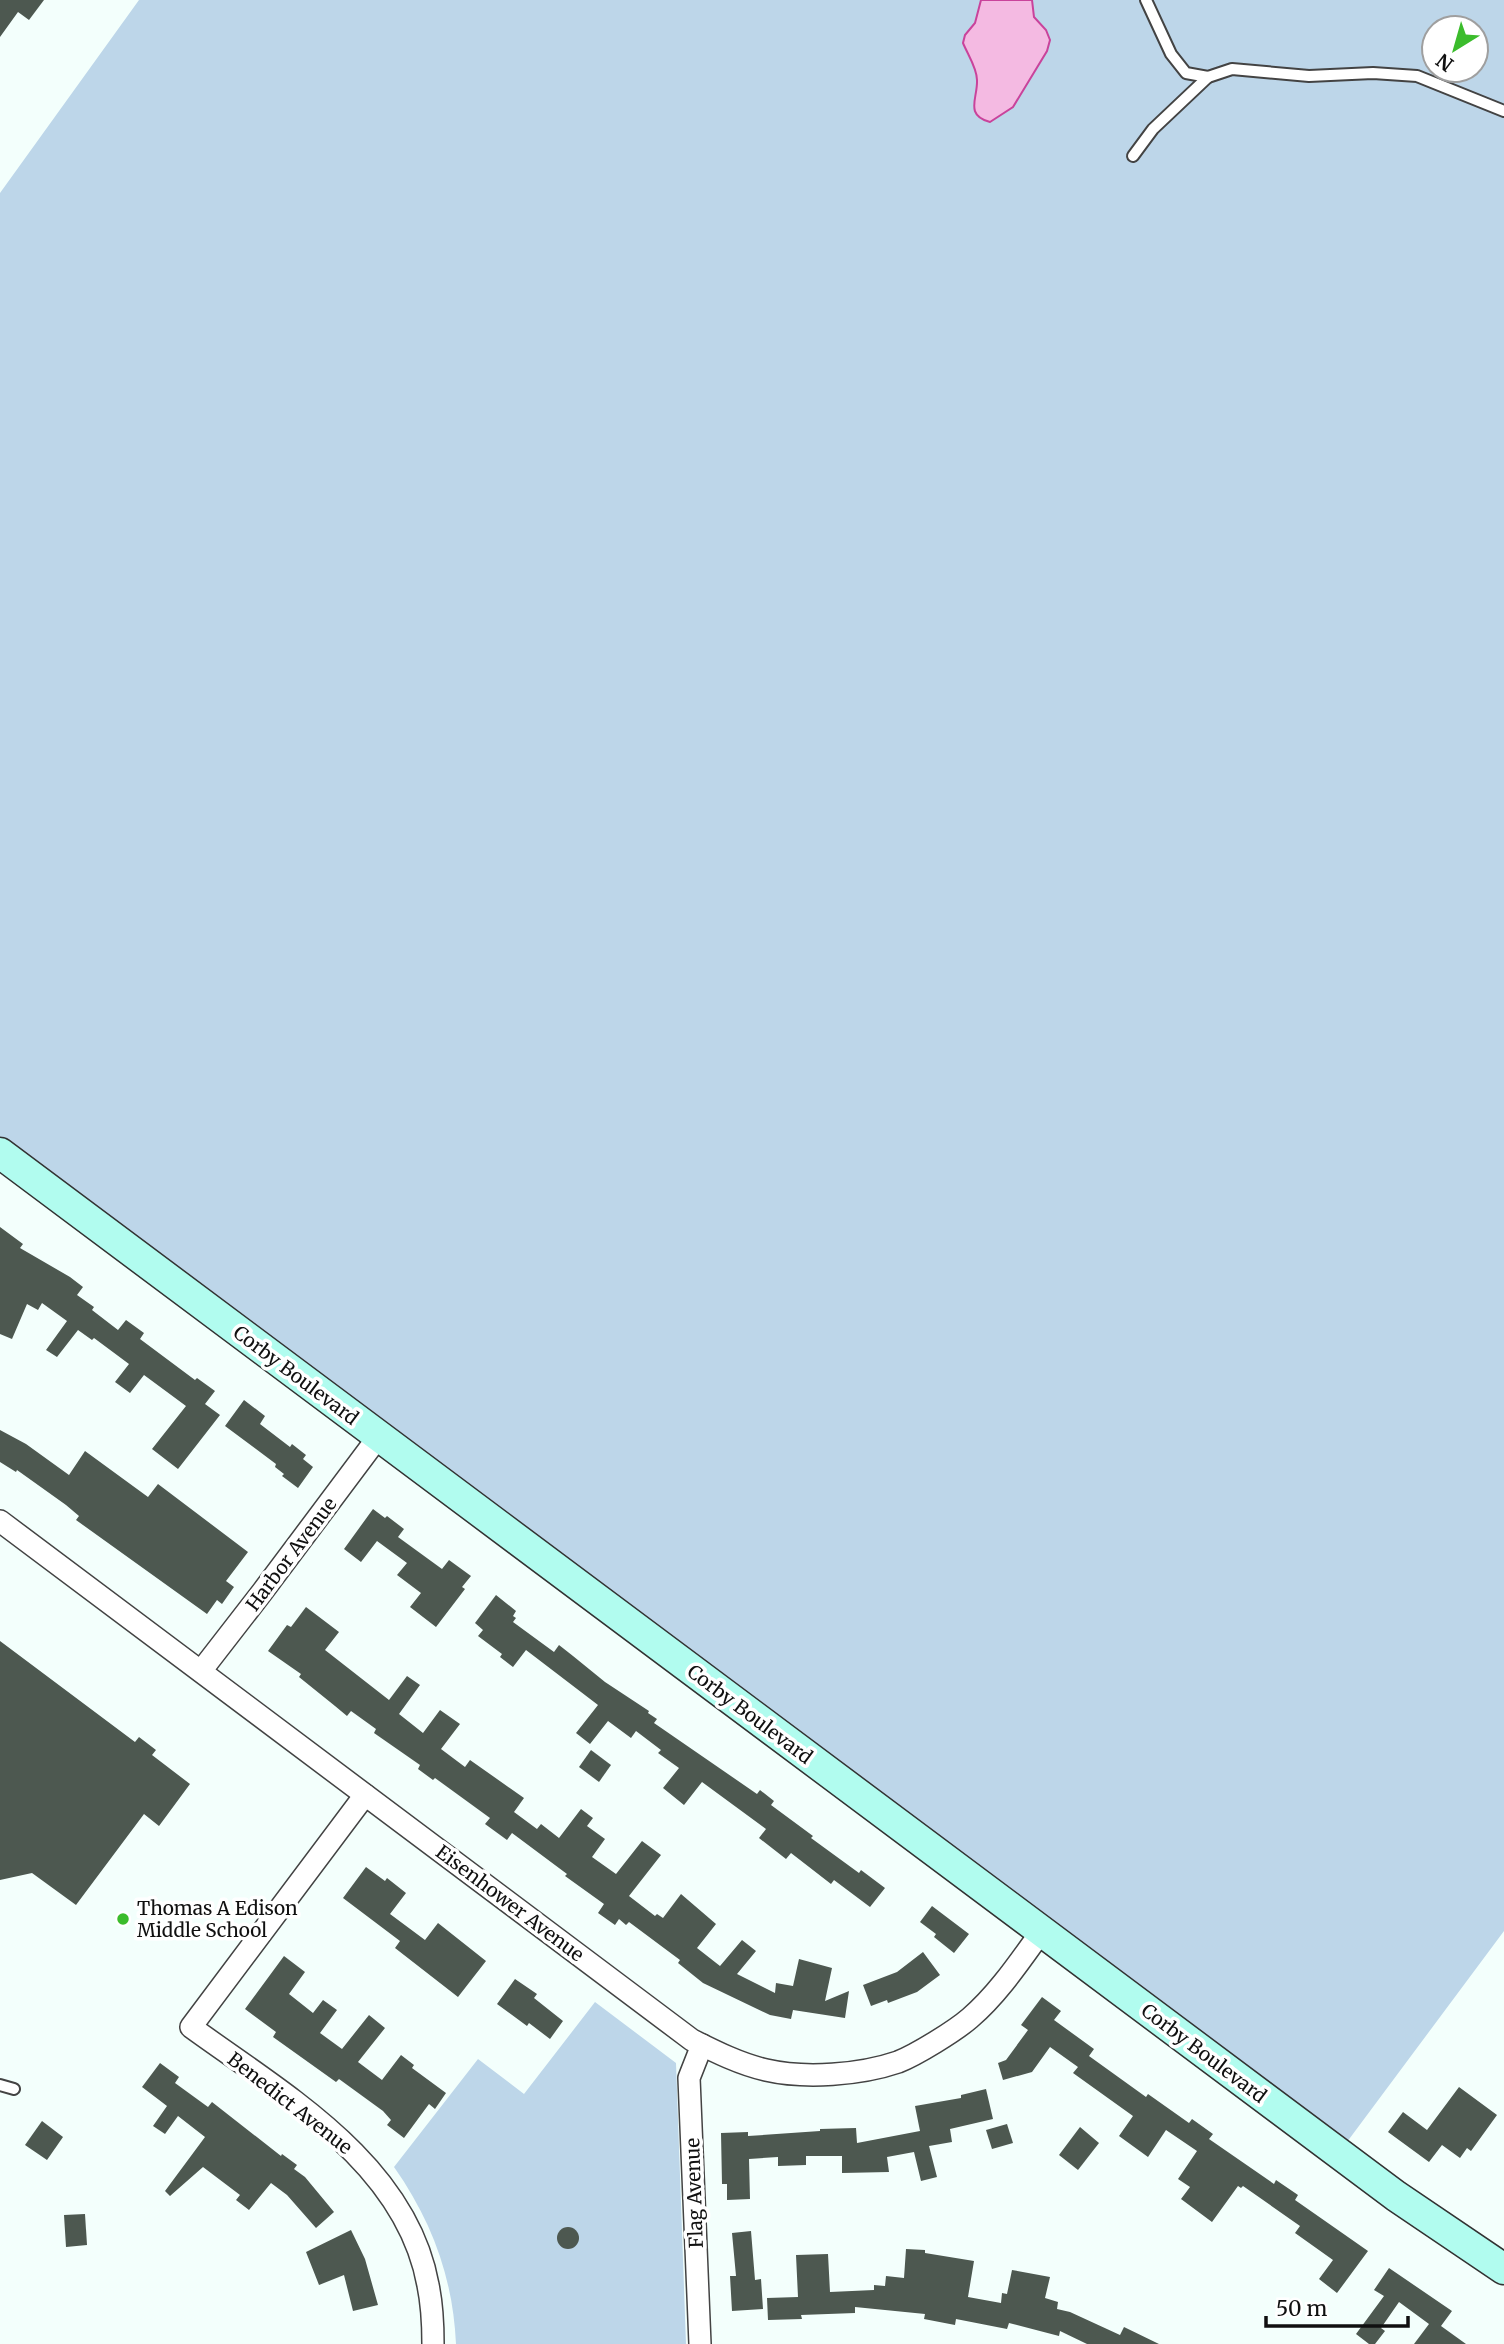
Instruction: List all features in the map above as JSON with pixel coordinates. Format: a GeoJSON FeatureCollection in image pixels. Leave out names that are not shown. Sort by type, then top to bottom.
{"type":"FeatureCollection","features":[{"type":"Feature","properties":{"kind":"street","name":"Corby Boulevard"},"geometry":{"type":"LineString","coordinates":[[0,1153],[1385,2188],[1504,2269]]}},
{"type":"Feature","properties":{"kind":"street","name":"Harbor Avenue"},"geometry":{"type":"LineString","coordinates":[[201,1671],[379,1437]]}},
{"type":"Feature","properties":{"kind":"street","name":"Eisenhower Avenue"},"geometry":{"type":"LineString","coordinates":[[0,1521],[692,2040],[722,2055],[766,2070],[801,2075],[847,2073],[898,2062],[970,2018],[1041,1931]]}},
{"type":"Feature","properties":{"kind":"street","name":"Benedict Avenue"},"geometry":{"type":"LineString","coordinates":[[365,1795],[191,2027],[334,2134],[375,2175],[398,2209],[414,2241],[428,2283],[433,2344]]}},
{"type":"Feature","properties":{"kind":"street","name":"Flag Avenue"},"geometry":{"type":"LineString","coordinates":[[701,2344],[689,2078],[702,2045]]}},
{"type":"Feature","properties":{"kind":"lane"},"geometry":{"type":"LineString","coordinates":[[1146,0],[1171,54],[1186,73],[1208,77]]}},
{"type":"Feature","properties":{"kind":"lane"},"geometry":{"type":"LineString","coordinates":[[1133,156],[1153,129],[1208,77],[1232,69],[1308,76],[1373,72],[1417,76],[1504,111]]}},
{"type":"Feature","properties":{"kind":"lane"},"geometry":{"type":"LineString","coordinates":[[0,2085],[14,2088]]}},
{"type":"Feature","properties":{"kind":"shaded area"},"geometry":{"type":"Polygon","coordinates":[[[139,0],[1504,0],[1504,1931],[1347,2142],[0,1137],[0,193],[139,0]]]}},
{"type":"Feature","properties":{"kind":"shaded area"},"geometry":{"type":"Polygon","coordinates":[[[981,0],[1032,0],[1034,17],[1046,30],[1050,40],[1047,51],[1013,107],[990,122],[977,115],[975,110],[977,75],[963,43],[965,35],[975,23],[981,0]]]}},
{"type":"Feature","properties":{"kind":"shaded area"},"geometry":{"type":"Polygon","coordinates":[[[595,2002],[676,2063],[686,2344],[456,2344],[450,2296],[438,2251],[419,2208],[394,2167],[478,2059],[524,2094],[595,2002]]]}},
{"type":"Feature","properties":{"kind":"building"},"geometry":{"type":"Polygon","coordinates":[[[0,0],[44,0],[29,20],[18,12],[0,37],[0,0]]]}},
{"type":"Feature","properties":{"kind":"building"},"geometry":{"type":"Polygon","coordinates":[[[0,1227],[23,1244],[20,1248],[83,1287],[77,1295],[118,1330],[126,1320],[144,1333],[140,1339],[195,1380],[197,1378],[215,1391],[205,1404],[220,1415],[178,1469],[152,1449],[186,1406],[144,1375],[130,1393],[115,1382],[129,1364],[94,1338],[92,1340],[78,1330],[57,1357],[46,1350],[67,1321],[42,1303],[38,1310],[27,1304],[12,1339],[0,1334],[0,1227]]]}},
{"type":"Feature","properties":{"kind":"building"},"geometry":{"type":"Polygon","coordinates":[[[244,1400],[265,1416],[260,1424],[290,1447],[292,1444],[306,1455],[303,1459],[313,1467],[298,1488],[282,1476],[284,1474],[275,1467],[276,1464],[225,1426],[244,1400]]]}},
{"type":"Feature","properties":{"kind":"building"},"geometry":{"type":"Polygon","coordinates":[[[0,1430],[26,1444],[69,1475],[85,1451],[148,1497],[158,1484],[248,1552],[226,1581],[234,1587],[222,1604],[217,1600],[207,1614],[76,1520],[79,1516],[66,1505],[17,1470],[16,1472],[0,1462],[0,1430]]]}},
{"type":"Feature","properties":{"kind":"building"},"geometry":{"type":"Polygon","coordinates":[[[373,1509],[404,1529],[398,1537],[442,1569],[449,1560],[471,1576],[462,1587],[465,1589],[436,1627],[410,1607],[421,1593],[397,1575],[407,1563],[377,1541],[361,1562],[344,1549],[373,1509]]]}},
{"type":"Feature","properties":{"kind":"building"},"geometry":{"type":"Polygon","coordinates":[[[496,1595],[516,1611],[513,1622],[554,1652],[559,1645],[605,1682],[649,1711],[648,1713],[657,1719],[654,1723],[757,1794],[760,1790],[774,1801],[771,1805],[813,1836],[811,1838],[859,1873],[861,1870],[885,1888],[870,1907],[834,1880],[831,1884],[791,1853],[786,1859],[759,1838],[766,1829],[702,1782],[684,1805],[663,1788],[679,1768],[658,1753],[661,1750],[636,1731],[631,1738],[608,1721],[590,1744],[576,1733],[598,1705],[526,1650],[513,1667],[500,1657],[502,1654],[478,1636],[483,1630],[475,1623],[496,1595]]]}},
{"type":"Feature","properties":{"kind":"building"},"geometry":{"type":"Polygon","coordinates":[[[306,1607],[339,1632],[325,1650],[389,1700],[407,1676],[420,1685],[399,1714],[423,1733],[440,1710],[460,1724],[441,1749],[465,1767],[470,1760],[524,1798],[514,1812],[537,1829],[541,1824],[559,1838],[581,1809],[593,1818],[587,1826],[605,1839],[592,1857],[616,1874],[642,1841],[661,1855],[629,1896],[655,1916],[657,1914],[663,1918],[681,1894],[716,1924],[697,1948],[720,1966],[742,1940],[756,1951],[737,1974],[775,1993],[776,1983],[793,1986],[799,1959],[832,1968],[825,2001],[849,1991],[845,2018],[793,2010],[791,2019],[770,2015],[703,1983],[678,1963],[680,1960],[629,1922],[626,1925],[619,1919],[615,1925],[598,1913],[604,1904],[565,1876],[567,1874],[512,1833],[507,1840],[485,1824],[490,1818],[435,1778],[433,1780],[418,1769],[420,1765],[374,1733],[376,1729],[351,1711],[347,1716],[299,1677],[301,1674],[268,1651],[287,1625],[291,1627],[306,1607]]]}},
{"type":"Feature","properties":{"kind":"building"},"geometry":{"type":"Polygon","coordinates":[[[0,1641],[135,1742],[139,1737],[156,1750],[152,1755],[190,1784],[159,1826],[144,1814],[76,1905],[32,1873],[0,1880],[0,1641]]]}},
{"type":"Feature","properties":{"kind":"building"},"geometry":{"type":"Polygon","coordinates":[[[591,1750],[611,1765],[599,1782],[579,1767],[591,1750]]]}},
{"type":"Feature","properties":{"kind":"building"},"geometry":{"type":"Polygon","coordinates":[[[366,1867],[385,1881],[387,1878],[406,1893],[390,1914],[425,1940],[438,1923],[486,1961],[458,1997],[395,1948],[400,1941],[343,1898],[366,1867]]]}},
{"type":"Feature","properties":{"kind":"building"},"geometry":{"type":"Polygon","coordinates":[[[932,1906],[969,1934],[954,1953],[920,1922],[932,1906]]]}},
{"type":"Feature","properties":{"kind":"building"},"geometry":{"type":"Polygon","coordinates":[[[923,1952],[940,1975],[917,1992],[871,2006],[863,1985],[897,1972],[923,1952]]]}},
{"type":"Feature","properties":{"kind":"building"},"geometry":{"type":"Polygon","coordinates":[[[284,1956],[305,1972],[289,1994],[313,2013],[323,2000],[337,2010],[320,2033],[342,2049],[369,2015],[385,2028],[358,2062],[382,2080],[401,2055],[414,2065],[412,2068],[446,2093],[435,2109],[429,2104],[404,2138],[387,2125],[391,2120],[383,2111],[339,2079],[336,2082],[273,2037],[276,2032],[245,2009],[284,1956]]]}},
{"type":"Feature","properties":{"kind":"building"},"geometry":{"type":"Polygon","coordinates":[[[515,1979],[537,1994],[534,1998],[563,2021],[550,2039],[497,2004],[515,1979]]]}},
{"type":"Feature","properties":{"kind":"building"},"geometry":{"type":"Polygon","coordinates":[[[1042,1997],[1061,2011],[1054,2020],[1094,2049],[1089,2056],[1146,2097],[1148,2094],[1189,2123],[1192,2119],[1213,2134],[1209,2139],[1274,2184],[1276,2180],[1298,2195],[1295,2200],[1368,2251],[1337,2293],[1319,2279],[1333,2260],[1295,2233],[1300,2226],[1243,2186],[1238,2186],[1212,2222],[1181,2199],[1190,2187],[1178,2179],[1197,2151],[1166,2130],[1148,2157],[1119,2136],[1133,2116],[1073,2073],[1078,2067],[1050,2047],[1032,2072],[1003,2080],[998,2063],[1006,2060],[1028,2030],[1021,2025],[1042,1997]]]}},
{"type":"Feature","properties":{"kind":"building"},"geometry":{"type":"Polygon","coordinates":[[[160,2063],[179,2077],[175,2083],[208,2107],[212,2102],[281,2156],[282,2154],[297,2165],[294,2169],[305,2177],[334,2212],[316,2228],[287,2195],[271,2183],[249,2210],[236,2200],[240,2195],[203,2167],[170,2196],[165,2191],[205,2137],[178,2116],[165,2134],[153,2126],[167,2106],[142,2087],[160,2063]]]}},
{"type":"Feature","properties":{"kind":"building"},"geometry":{"type":"Polygon","coordinates":[[[1459,2087],[1497,2115],[1471,2151],[1467,2148],[1460,2158],[1442,2145],[1429,2162],[1388,2132],[1403,2112],[1427,2130],[1459,2087]]]}},
{"type":"Feature","properties":{"kind":"building"},"geometry":{"type":"Polygon","coordinates":[[[986,2089],[993,2119],[950,2129],[952,2142],[929,2146],[937,2177],[921,2181],[914,2152],[887,2157],[889,2172],[842,2173],[842,2156],[806,2156],[806,2165],[778,2166],[778,2157],[749,2159],[750,2199],[727,2200],[727,2184],[722,2184],[721,2133],[748,2132],[748,2136],[856,2128],[857,2143],[920,2131],[915,2106],[961,2098],[961,2095],[986,2089]]]}},
{"type":"Feature","properties":{"kind":"building"},"geometry":{"type":"Polygon","coordinates":[[[42,2121],[63,2137],[47,2160],[25,2145],[42,2121]]]}},
{"type":"Feature","properties":{"kind":"building"},"geometry":{"type":"Polygon","coordinates":[[[1007,2124],[1013,2143],[992,2149],[986,2130],[1007,2124]]]}},
{"type":"Feature","properties":{"kind":"building"},"geometry":{"type":"Polygon","coordinates":[[[1080,2127],[1099,2143],[1078,2170],[1059,2155],[1080,2127]]]}},
{"type":"Feature","properties":{"kind":"building"},"geometry":{"type":"Polygon","coordinates":[[[85,2214],[87,2245],[66,2247],[64,2215],[85,2214]]]}},
{"type":"Feature","properties":{"kind":"building"},"geometry":{"type":"Polygon","coordinates":[[[568,2227],[576,2230],[579,2238],[576,2246],[568,2249],[560,2246],[557,2238],[560,2230],[568,2227]]]}},
{"type":"Feature","properties":{"kind":"building"},"geometry":{"type":"Polygon","coordinates":[[[351,2230],[365,2259],[378,2305],[353,2311],[344,2275],[319,2285],[306,2252],[351,2230]]]}},
{"type":"Feature","properties":{"kind":"building"},"geometry":{"type":"Polygon","coordinates":[[[751,2231],[755,2280],[761,2279],[763,2309],[732,2311],[730,2276],[736,2276],[732,2233],[751,2231]]]}},
{"type":"Feature","properties":{"kind":"building"},"geometry":{"type":"Polygon","coordinates":[[[906,2249],[925,2250],[925,2253],[974,2261],[968,2297],[1001,2303],[1002,2293],[1007,2294],[1012,2270],[1050,2277],[1045,2298],[1058,2302],[1057,2309],[1070,2312],[1120,2335],[1124,2327],[1159,2344],[1087,2344],[1060,2331],[1059,2336],[1009,2323],[1007,2329],[956,2319],[955,2325],[924,2319],[925,2314],[855,2307],[855,2313],[801,2315],[802,2319],[768,2320],[767,2298],[798,2297],[796,2255],[828,2254],[830,2292],[874,2290],[874,2285],[885,2286],[886,2276],[904,2278],[906,2249]]]}},
{"type":"Feature","properties":{"kind":"building"},"geometry":{"type":"Polygon","coordinates":[[[1389,2268],[1452,2311],[1441,2326],[1466,2344],[1414,2344],[1429,2324],[1399,2302],[1381,2328],[1385,2331],[1375,2344],[1369,2344],[1356,2334],[1384,2296],[1374,2290],[1389,2268]]]}},
{"type":"Feature","properties":{"kind":"place","name":"Thomas A Edison Middle School"},"geometry":{"type":"Point","coordinates":[123,1919]}}]}
